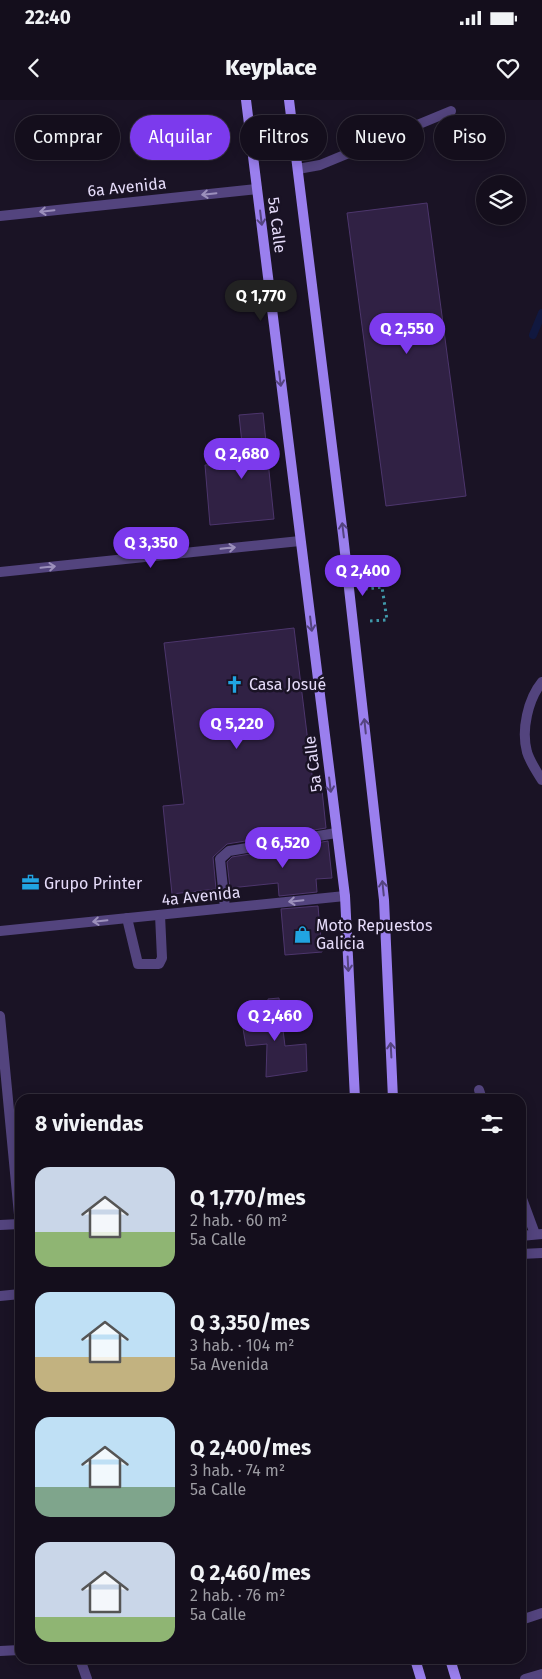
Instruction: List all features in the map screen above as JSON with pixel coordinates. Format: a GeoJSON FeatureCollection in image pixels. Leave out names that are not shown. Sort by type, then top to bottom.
{"type":"FeatureCollection","features":[{"type":"Feature","properties":{"kind":"main road","name":"5a Calle"},"geometry":{"type":"LineString","coordinates":[[246,100],[344,896],[355,1094]]}},
{"type":"Feature","properties":{"kind":"main road","name":"5a Calle"},"geometry":{"type":"LineString","coordinates":[[289,100],[344,535],[384,900],[393,1094]]}},
{"type":"Feature","properties":{"kind":"main road"},"geometry":{"type":"LineString","coordinates":[[416,1664],[421,1679]]}},
{"type":"Feature","properties":{"kind":"main road"},"geometry":{"type":"LineString","coordinates":[[452,1664],[456,1679]]}},
{"type":"Feature","properties":{"kind":"street"},"geometry":{"type":"LineString","coordinates":[[298,169],[320,165],[451,111]]}},
{"type":"Feature","properties":{"kind":"street","name":"6a Avenida"},"geometry":{"type":"LineString","coordinates":[[0,216],[257,189]]}},
{"type":"Feature","properties":{"kind":"street"},"geometry":{"type":"LineString","coordinates":[[0,572],[300,541]]}},
{"type":"Feature","properties":{"kind":"street"},"geometry":{"type":"LineString","coordinates":[[542,682],[537,688],[528,710],[525,728],[527,752],[542,780]]}},
{"type":"Feature","properties":{"kind":"street"},"geometry":{"type":"LineString","coordinates":[[225,908],[220,859],[223,854],[229,851],[336,833]]}},
{"type":"Feature","properties":{"kind":"street","name":"4a Avenida"},"geometry":{"type":"LineString","coordinates":[[0,931],[344,896]]}},
{"type":"Feature","properties":{"kind":"street"},"geometry":{"type":"LineString","coordinates":[[127,918],[138,964],[159,964],[162,958],[160,915]]}},
{"type":"Feature","properties":{"kind":"street"},"geometry":{"type":"LineString","coordinates":[[0,1016],[15,1173]]}},
{"type":"Feature","properties":{"kind":"street"},"geometry":{"type":"LineString","coordinates":[[526,1207],[539,1234],[526,1235]]}},
{"type":"Feature","properties":{"kind":"street"},"geometry":{"type":"LineString","coordinates":[[0,1225],[15,1225]]}},
{"type":"Feature","properties":{"kind":"street"},"geometry":{"type":"LineString","coordinates":[[526,1254],[542,1253]]}},
{"type":"Feature","properties":{"kind":"street"},"geometry":{"type":"LineString","coordinates":[[0,1296],[15,1294]]}},
{"type":"Feature","properties":{"kind":"street"},"geometry":{"type":"LineString","coordinates":[[526,1618],[542,1613]]}},
{"type":"Feature","properties":{"kind":"street"},"geometry":{"type":"LineString","coordinates":[[0,1651],[15,1650]]}},
{"type":"Feature","properties":{"kind":"street"},"geometry":{"type":"LineString","coordinates":[[82,1664],[87,1679]]}},
{"type":"Feature","properties":{"kind":"street"},"geometry":{"type":"LineString","coordinates":[[526,1679],[542,1674]]}},
{"type":"Feature","properties":{"kind":"path"},"geometry":{"type":"LineString","coordinates":[[382,587],[387,620]]}},
{"type":"Feature","properties":{"kind":"building"},"geometry":{"type":"Polygon","coordinates":[[[427,203],[466,496],[386,506],[347,213],[427,203]]]}},
{"type":"Feature","properties":{"kind":"building"},"geometry":{"type":"Polygon","coordinates":[[[263,413],[274,519],[210,525],[205,465],[244,462],[239,415],[263,413]]]}},
{"type":"Feature","properties":{"kind":"building","name":"Casa Josué"},"geometry":{"type":"Polygon","coordinates":[[[294,628],[314,791],[322,790],[326,828],[227,844],[213,857],[216,889],[172,894],[163,806],[184,804],[164,643],[294,628]]]}},
{"type":"Feature","properties":{"kind":"building"},"geometry":{"type":"Polygon","coordinates":[[[328,841],[332,878],[316,879],[317,892],[279,896],[278,883],[230,888],[227,862],[232,857],[328,841]]]}},
{"type":"Feature","properties":{"kind":"building","name":"Moto Repuestos Galicia"},"geometry":{"type":"Polygon","coordinates":[[[318,906],[322,952],[285,955],[281,909],[318,906]]]}},
{"type":"Feature","properties":{"kind":"building"},"geometry":{"type":"Polygon","coordinates":[[[279,998],[285,1046],[306,1044],[307,1071],[266,1077],[267,1044],[246,1046],[241,1017],[267,1015],[268,999],[279,998]]]}},
{"type":"Feature","properties":{"kind":"waterway"},"geometry":{"type":"LineString","coordinates":[[533,335],[542,313]]}},
{"type":"Feature","properties":{"kind":"place","name":"Casa Josué"},"geometry":{"type":"Point","coordinates":[235,684]}},
{"type":"Feature","properties":{"kind":"place","name":"Grupo Printer"},"geometry":{"type":"Point","coordinates":[30,883]}},
{"type":"Feature","properties":{"kind":"place","name":"Moto Repuestos Galicia"},"geometry":{"type":"Point","coordinates":[302,934]}}]}
